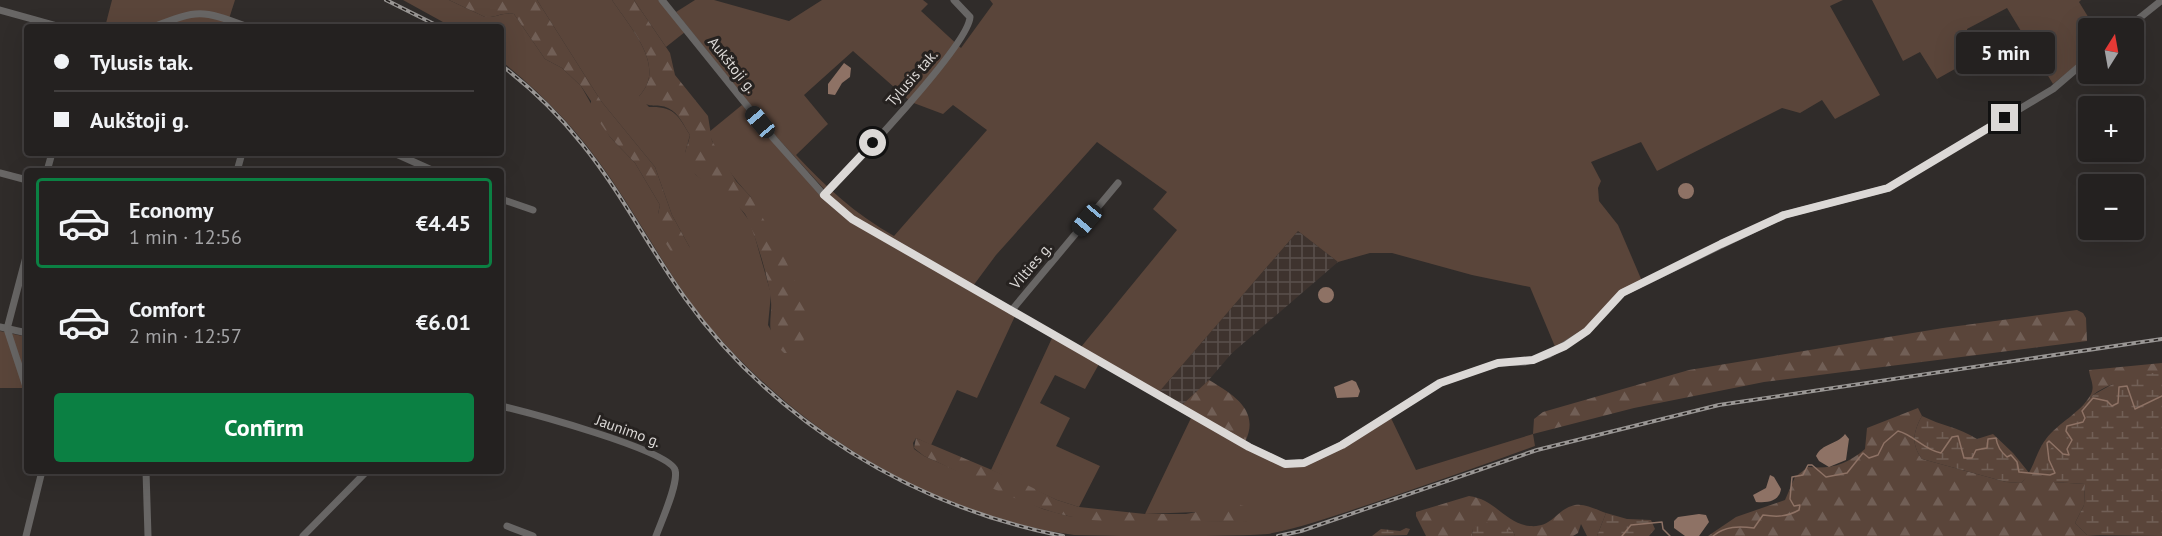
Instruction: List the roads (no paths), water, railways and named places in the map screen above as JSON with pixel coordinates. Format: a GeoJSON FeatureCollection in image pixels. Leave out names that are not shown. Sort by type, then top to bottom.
{"type":"FeatureCollection","features":[{"type":"Feature","properties":{"kind":"street","name":"Aukštoji g."},"geometry":{"type":"LineString","coordinates":[[662,0],[767,130],[824,195],[865,227],[1249,447],[1285,464],[1297,465],[1342,445],[1440,383],[1498,363],[1525,362],[1548,355],[1587,331],[1622,293],[1769,221],[1796,211],[1888,188],[2053,89],[2078,68]]}},
{"type":"Feature","properties":{"kind":"street","name":"Tylusis tak."},"geometry":{"type":"LineString","coordinates":[[824,195],[857,162],[956,46],[970,17],[954,0]]}},
{"type":"Feature","properties":{"kind":"street"},"geometry":{"type":"LineString","coordinates":[[2140,18],[2162,0]]}},
{"type":"Feature","properties":{"kind":"street"},"geometry":{"type":"LineString","coordinates":[[0,10],[50,24]]}},
{"type":"Feature","properties":{"kind":"street"},"geometry":{"type":"LineString","coordinates":[[161,24],[186,14],[199,12],[238,24]]}},
{"type":"Feature","properties":{"kind":"street"},"geometry":{"type":"LineString","coordinates":[[401,156],[427,168]]}},
{"type":"Feature","properties":{"kind":"street"},"geometry":{"type":"LineString","coordinates":[[0,173],[24,179]]}},
{"type":"Feature","properties":{"kind":"street","name":"Vilties g."},"geometry":{"type":"LineString","coordinates":[[1011,311],[1118,183]]}},
{"type":"Feature","properties":{"kind":"street"},"geometry":{"type":"LineString","coordinates":[[504,200],[533,210]]}},
{"type":"Feature","properties":{"kind":"street"},"geometry":{"type":"LineString","coordinates":[[24,263],[4,328],[24,382]]}},
{"type":"Feature","properties":{"kind":"street"},"geometry":{"type":"LineString","coordinates":[[4,328],[24,332]]}},
{"type":"Feature","properties":{"kind":"street","name":"Jaunimo g."},"geometry":{"type":"LineString","coordinates":[[504,407],[642,448],[672,464],[676,471],[674,484],[656,536]]}},
{"type":"Feature","properties":{"kind":"street"},"geometry":{"type":"LineString","coordinates":[[26,536],[41,474]]}},
{"type":"Feature","properties":{"kind":"street"},"geometry":{"type":"LineString","coordinates":[[146,474],[148,536],[154,536]]}},
{"type":"Feature","properties":{"kind":"street"},"geometry":{"type":"LineString","coordinates":[[303,536],[364,474]]}},
{"type":"Feature","properties":{"kind":"street"},"geometry":{"type":"LineString","coordinates":[[507,526],[533,536]]}},
{"type":"Feature","properties":{"kind":"waterway"},"geometry":{"type":"LineString","coordinates":[[1713,536],[1722,530],[1732,528],[1754,528],[1763,515],[1781,516],[1799,510],[1800,505],[1794,506],[1790,499],[1792,477],[1803,475],[1808,465],[1812,465],[1826,477],[1847,473],[1863,453],[1869,458],[1878,455],[1884,443],[1898,431],[1929,449],[1941,453],[1952,437],[1958,436],[1964,458],[1972,458],[1976,450],[1987,448],[1988,439],[1996,438],[2003,453],[2007,457],[2011,455],[2017,462],[2019,472],[2050,475],[2055,473],[2049,460],[2047,443],[2049,441],[2063,454],[2069,455],[2067,449],[2072,440],[2066,431],[2067,426],[2083,422],[2085,418],[2082,411],[2093,398],[2107,401],[2112,406],[2118,403],[2119,387],[2127,386],[2135,409],[2162,396]]}},
{"type":"Feature","properties":{"kind":"waterway"},"geometry":{"type":"LineString","coordinates":[[1622,536],[1631,525],[1662,522],[1663,529],[1670,536]]}},
{"type":"Feature","properties":{"kind":"railway"},"geometry":{"type":"LineString","coordinates":[[386,0],[434,24]]}},
{"type":"Feature","properties":{"kind":"railway"},"geometry":{"type":"LineString","coordinates":[[504,67],[544,102],[582,144],[609,181],[685,298],[721,343],[761,383],[804,420],[852,453],[901,481],[954,504],[1008,523],[1063,536]]}},
{"type":"Feature","properties":{"kind":"railway"},"geometry":{"type":"LineString","coordinates":[[1278,536],[1301,531],[1537,450],[1719,405],[2162,339]]}}]}
